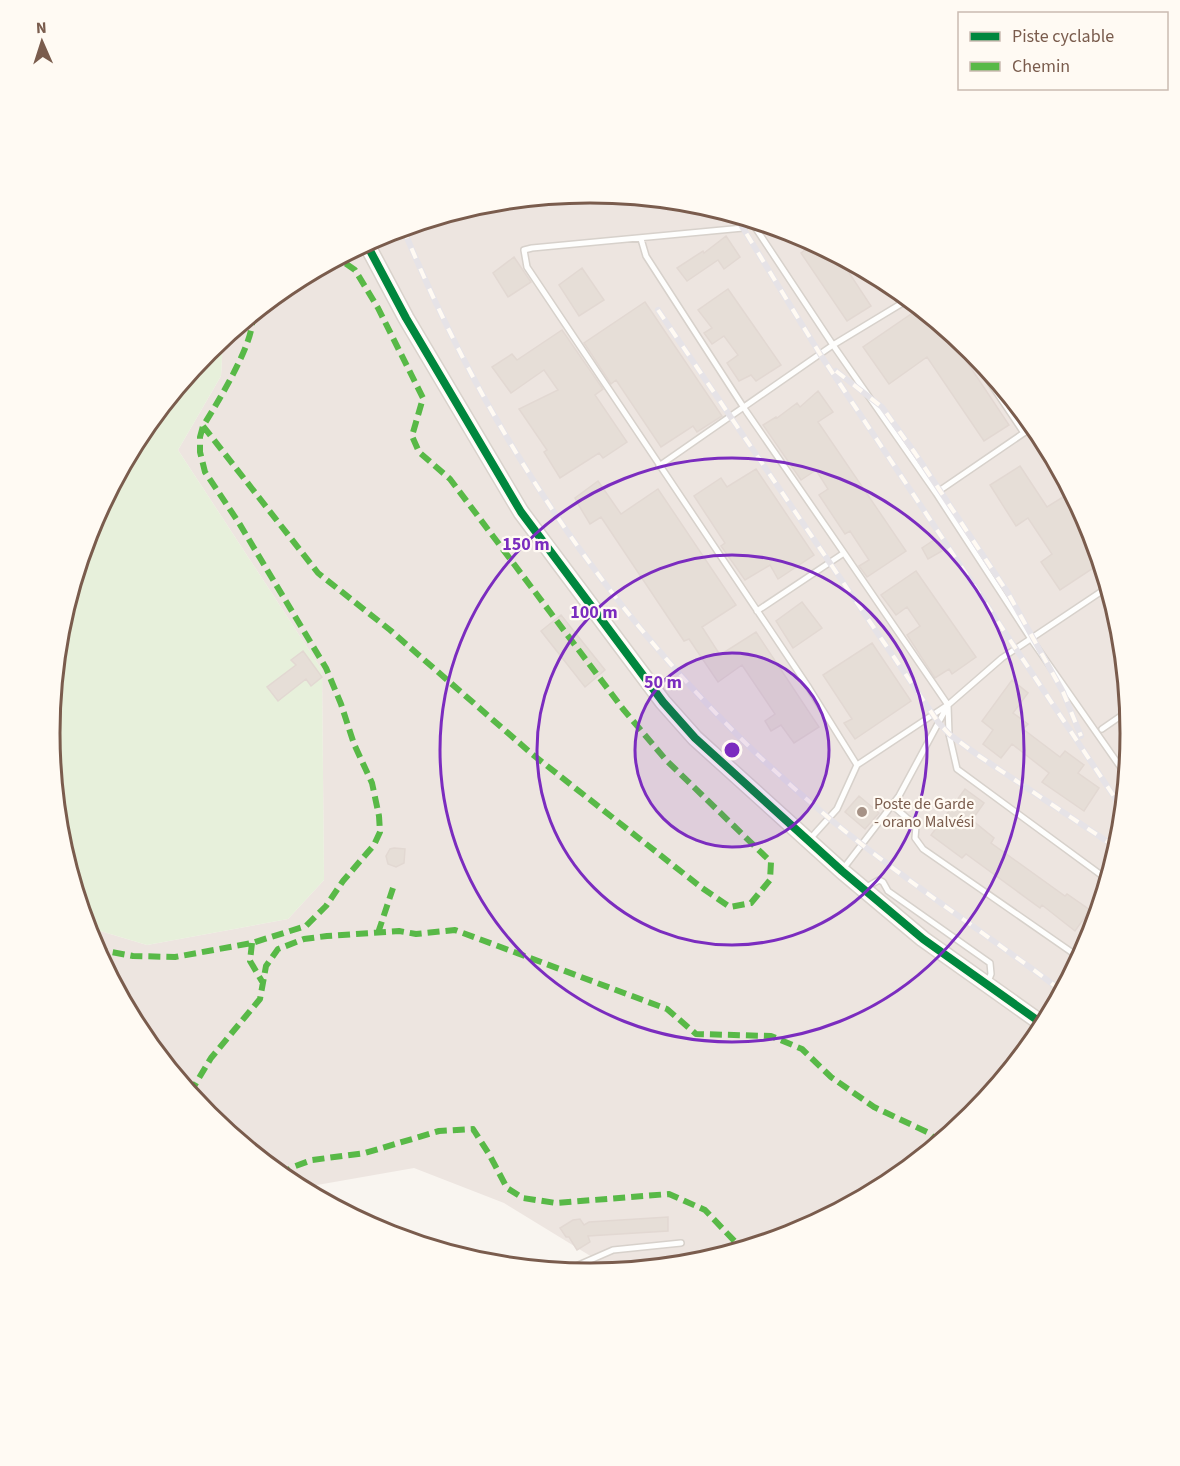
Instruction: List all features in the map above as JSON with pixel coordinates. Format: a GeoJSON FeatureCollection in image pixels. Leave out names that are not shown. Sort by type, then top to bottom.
{"type":"FeatureCollection","features":[{"type":"Feature","properties":{"kind":"street"},"geometry":{"type":"LineString","coordinates":[[370,251],[406,318],[520,512],[663,702],[695,738],[842,871],[923,939],[1036,1019]]}},
{"type":"Feature","properties":{"kind":"lane"},"geometry":{"type":"LineString","coordinates":[[744,226],[524,250],[527,267],[857,765]]}},
{"type":"Feature","properties":{"kind":"lane"},"geometry":{"type":"LineString","coordinates":[[757,230],[936,493],[1031,639],[1119,765]]}},
{"type":"Feature","properties":{"kind":"lane"},"geometry":{"type":"LineString","coordinates":[[641,239],[646,256],[743,407],[948,705],[949,734],[957,769],[1100,875]]}},
{"type":"Feature","properties":{"kind":"lane"},"geometry":{"type":"LineString","coordinates":[[659,466],[833,345],[901,304]]}},
{"type":"Feature","properties":{"kind":"lane"},"geometry":{"type":"LineString","coordinates":[[936,493],[1024,433],[1003,402]]}},
{"type":"Feature","properties":{"kind":"lane"},"geometry":{"type":"LineString","coordinates":[[757,612],[844,553]]}},
{"type":"Feature","properties":{"kind":"lane"},"geometry":{"type":"LineString","coordinates":[[808,841],[837,809],[857,765],[948,705],[1002,658],[1101,592]]}},
{"type":"Feature","properties":{"kind":"lane"},"geometry":{"type":"LineString","coordinates":[[842,871],[892,805],[948,705]]}},
{"type":"Feature","properties":{"kind":"lane"},"geometry":{"type":"LineString","coordinates":[[1102,729],[1120,717]]}},
{"type":"Feature","properties":{"kind":"lane"},"geometry":{"type":"LineString","coordinates":[[892,805],[916,826],[915,838],[922,849],[1072,952]]}},
{"type":"Feature","properties":{"kind":"lane"},"geometry":{"type":"LineString","coordinates":[[584,1263],[613,1250],[681,1243]]}},
{"type":"Feature","properties":{"kind":"shaded area"},"geometry":{"type":"Polygon","coordinates":[[[590,203],[625,204],[693,213],[727,221],[793,243],[855,274],[884,292],[913,313],[965,358],[1010,410],[1031,439],[1049,468],[1080,530],[1102,596],[1110,630],[1119,698],[1120,733],[1119,768],[1110,836],[1102,870],[1080,936],[1049,998],[1031,1027],[1010,1056],[965,1108],[913,1153],[884,1174],[855,1192],[793,1223],[727,1245],[693,1253],[625,1262],[601,1263],[504,1203],[414,1168],[314,1185],[267,1153],[215,1108],[170,1056],[149,1027],[131,998],[98,930],[147,945],[288,919],[324,880],[322,670],[178,450],[221,376],[222,352],[267,313],[325,274],[387,243],[453,221],[487,213],[555,204],[590,203]]]}},
{"type":"Feature","properties":{"kind":"green space"},"geometry":{"type":"Polygon","coordinates":[[[222,352],[221,376],[178,450],[322,670],[324,880],[288,919],[147,945],[98,930],[78,870],[70,836],[61,768],[61,698],[65,664],[70,630],[88,563],[115,499],[131,468],[170,410],[222,352]]]}},
{"type":"Feature","properties":{"kind":"water"},"geometry":{"type":"Polygon","coordinates":[[[592,203],[630,205],[611,205],[592,203]]]}},
{"type":"Feature","properties":{"kind":"building"},"geometry":{"type":"Polygon","coordinates":[[[726,236],[740,257],[724,269],[718,260],[687,281],[677,268],[703,251],[704,253],[726,236]]]}},
{"type":"Feature","properties":{"kind":"building"},"geometry":{"type":"Polygon","coordinates":[[[806,249],[847,270],[871,306],[847,321],[801,253],[806,249]]]}},
{"type":"Feature","properties":{"kind":"building"},"geometry":{"type":"Polygon","coordinates":[[[514,257],[531,282],[508,297],[493,273],[514,257]]]}},
{"type":"Feature","properties":{"kind":"building"},"geometry":{"type":"Polygon","coordinates":[[[582,268],[604,300],[579,316],[559,285],[582,268]]]}},
{"type":"Feature","properties":{"kind":"building"},"geometry":{"type":"Polygon","coordinates":[[[728,289],[781,365],[756,381],[751,375],[739,381],[727,363],[738,355],[724,336],[712,344],[704,333],[712,328],[698,310],[728,289]]]}},
{"type":"Feature","properties":{"kind":"building"},"geometry":{"type":"Polygon","coordinates":[[[645,302],[722,416],[697,432],[693,426],[661,447],[616,380],[611,384],[584,343],[645,302]]]}},
{"type":"Feature","properties":{"kind":"building"},"geometry":{"type":"Polygon","coordinates":[[[913,313],[963,357],[1009,425],[984,441],[927,357],[889,384],[863,347],[913,313]]]}},
{"type":"Feature","properties":{"kind":"building"},"geometry":{"type":"Polygon","coordinates":[[[562,330],[603,389],[595,395],[627,442],[603,458],[599,453],[560,478],[544,452],[547,450],[519,409],[558,390],[544,370],[511,393],[492,367],[512,354],[517,360],[562,330]]]}},
{"type":"Feature","properties":{"kind":"building"},"geometry":{"type":"Polygon","coordinates":[[[818,391],[833,412],[818,422],[906,551],[867,577],[859,566],[869,560],[850,531],[845,534],[819,495],[828,489],[816,470],[801,480],[763,425],[797,403],[800,407],[818,391]]]}},
{"type":"Feature","properties":{"kind":"building"},"geometry":{"type":"Polygon","coordinates":[[[1020,466],[1047,507],[1064,497],[1080,530],[1093,568],[1060,590],[1041,562],[1052,554],[1028,518],[1016,526],[990,485],[1020,466]]]}},
{"type":"Feature","properties":{"kind":"building"},"geometry":{"type":"Polygon","coordinates":[[[756,469],[814,555],[778,579],[770,565],[745,580],[721,546],[725,543],[694,496],[721,478],[727,487],[756,469]]]}},
{"type":"Feature","properties":{"kind":"building"},"geometry":{"type":"Polygon","coordinates":[[[598,481],[621,514],[658,489],[736,605],[702,627],[720,655],[756,632],[819,727],[794,743],[781,725],[771,731],[765,721],[775,714],[742,665],[718,682],[689,639],[684,641],[601,517],[590,524],[578,504],[575,498],[598,481]]]}},
{"type":"Feature","properties":{"kind":"building"},"geometry":{"type":"Polygon","coordinates":[[[934,540],[942,551],[928,559],[922,548],[934,540]]]}},
{"type":"Feature","properties":{"kind":"building"},"geometry":{"type":"Polygon","coordinates":[[[916,571],[976,657],[952,674],[949,669],[935,678],[907,635],[920,626],[907,607],[896,615],[881,595],[916,571]]]}},
{"type":"Feature","properties":{"kind":"building"},"geometry":{"type":"Polygon","coordinates":[[[802,602],[822,628],[793,648],[776,621],[802,602]]]}},
{"type":"Feature","properties":{"kind":"building"},"geometry":{"type":"Polygon","coordinates":[[[561,615],[605,670],[585,687],[541,631],[561,615]]]}},
{"type":"Feature","properties":{"kind":"building"},"geometry":{"type":"Polygon","coordinates":[[[872,643],[911,701],[855,739],[844,723],[852,719],[823,675],[872,643]]]}},
{"type":"Feature","properties":{"kind":"building"},"geometry":{"type":"Polygon","coordinates":[[[303,651],[322,677],[311,686],[306,679],[278,701],[267,687],[296,665],[291,660],[303,651]]]}},
{"type":"Feature","properties":{"kind":"building"},"geometry":{"type":"Polygon","coordinates":[[[1012,680],[1028,693],[1013,713],[1028,724],[1023,729],[1060,757],[1065,751],[1084,765],[1078,773],[1099,788],[1084,811],[1042,782],[1049,773],[1012,744],[1001,758],[983,744],[993,730],[982,721],[1012,680]]]}},
{"type":"Feature","properties":{"kind":"building"},"geometry":{"type":"Polygon","coordinates":[[[965,789],[984,803],[972,820],[994,838],[991,843],[1065,896],[1067,894],[1090,910],[1089,912],[1075,931],[1042,905],[1040,908],[966,854],[962,858],[931,835],[965,789]]]}},
{"type":"Feature","properties":{"kind":"building","name":"Poste de Garde - orano Malvési"},"geometry":{"type":"Polygon","coordinates":[[[859,796],[879,813],[865,829],[845,812],[859,796]]]}},
{"type":"Feature","properties":{"kind":"building"},"geometry":{"type":"Polygon","coordinates":[[[390,849],[405,849],[404,863],[396,867],[388,864],[386,856],[390,849]]]}},
{"type":"Feature","properties":{"kind":"building"},"geometry":{"type":"Polygon","coordinates":[[[668,1217],[668,1231],[588,1236],[590,1242],[577,1250],[560,1228],[573,1220],[580,1219],[584,1225],[589,1222],[668,1217]]]}},
{"type":"Feature","properties":{"kind":"railway"},"geometry":{"type":"LineString","coordinates":[[741,225],[820,354],[1115,799]]}},
{"type":"Feature","properties":{"kind":"railway"},"geometry":{"type":"LineString","coordinates":[[406,236],[440,312],[482,394],[529,473],[580,550],[636,623],[696,692],[761,758],[830,819],[1055,986]]}},
{"type":"Feature","properties":{"kind":"railway"},"geometry":{"type":"LineString","coordinates":[[658,310],[938,722],[949,734],[979,756],[1109,842]]}},
{"type":"Feature","properties":{"kind":"railway"},"geometry":{"type":"LineString","coordinates":[[836,371],[882,407],[915,453],[1008,593],[1063,692],[1081,736]]}},
{"type":"Feature","properties":{"kind":"marked path"},"geometry":{"type":"LineString","coordinates":[[203,426],[318,573],[390,630],[532,754],[702,888],[730,907],[751,903],[770,880],[771,862],[666,760],[623,709],[450,479],[419,452],[412,436],[423,398],[378,308],[355,270],[346,263]]}},
{"type":"Feature","properties":{"kind":"marked path"},"geometry":{"type":"LineString","coordinates":[[107,951],[133,956],[175,957],[252,943],[306,926],[326,906],[343,881],[374,845],[380,832],[372,783],[354,744],[326,668],[239,523],[205,472],[200,452],[203,426],[226,388],[243,353],[252,326]]}},
{"type":"Feature","properties":{"kind":"marked path"},"geometry":{"type":"LineString","coordinates":[[378,933],[393,888]]}},
{"type":"Feature","properties":{"kind":"marked path"},"geometry":{"type":"LineString","coordinates":[[195,1085],[211,1058],[260,999],[266,966],[278,949],[304,939],[327,936],[399,931],[416,934],[455,930],[667,1009],[696,1034],[771,1036],[802,1049],[831,1077],[874,1107],[932,1137]]}},
{"type":"Feature","properties":{"kind":"marked path"},"geometry":{"type":"LineString","coordinates":[[252,943],[250,961],[263,983]]}},
{"type":"Feature","properties":{"kind":"marked path"},"geometry":{"type":"LineString","coordinates":[[289,1169],[312,1160],[365,1153],[439,1131],[473,1129],[507,1188],[523,1198],[556,1203],[669,1194],[705,1210],[736,1242]]}},
{"type":"Feature","properties":{"kind":"cycle path"},"geometry":{"type":"LineString","coordinates":[[370,251],[406,318],[521,512],[663,702],[695,738],[842,871],[923,939],[1036,1019]]}},
{"type":"Feature","properties":{"kind":"place","name":"Poste de Garde - orano Malvési"},"geometry":{"type":"Point","coordinates":[862,812]}}]}
